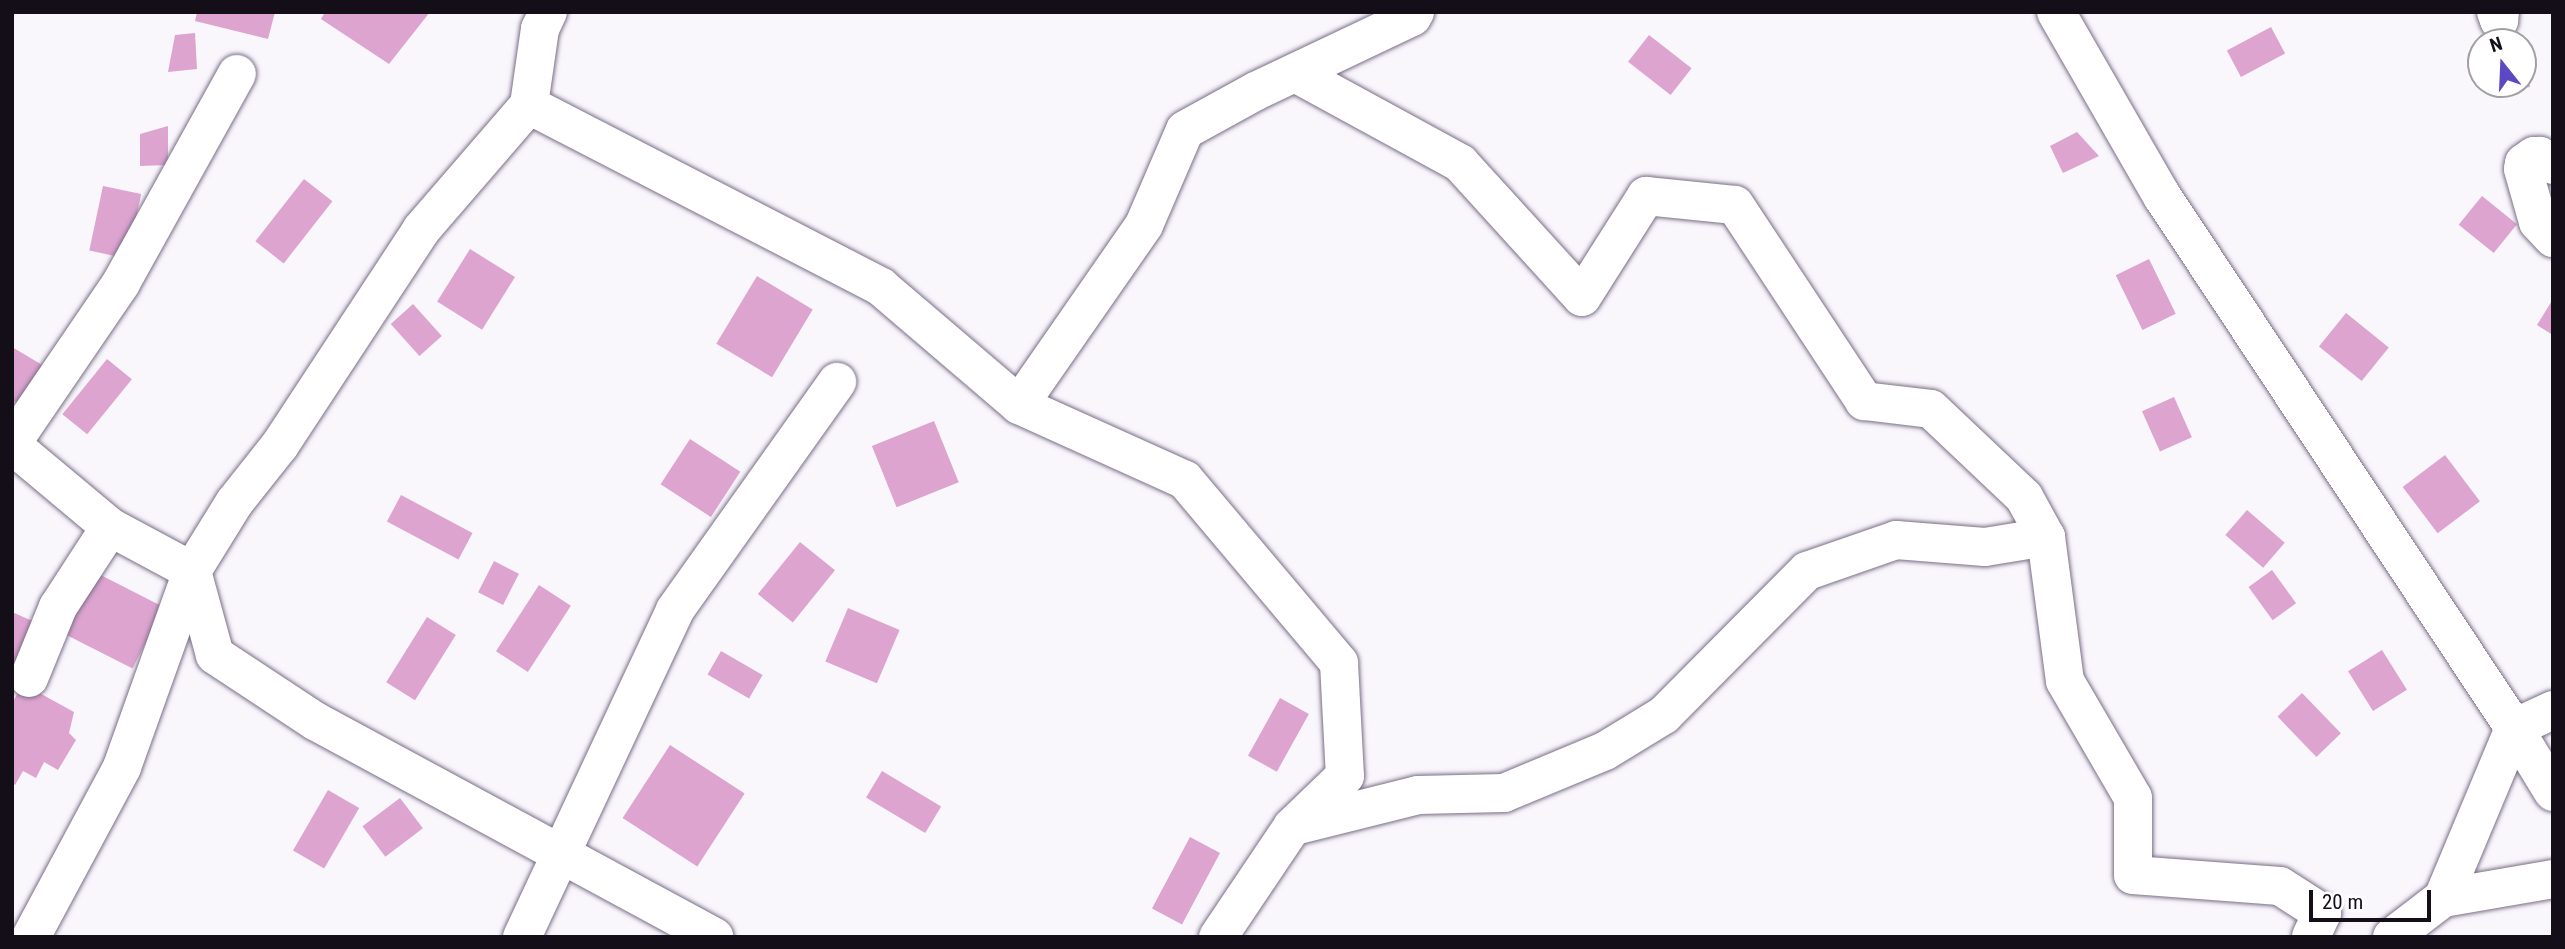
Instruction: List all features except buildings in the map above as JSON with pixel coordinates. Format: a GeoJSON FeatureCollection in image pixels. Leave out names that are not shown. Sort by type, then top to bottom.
{"type":"FeatureCollection","features":[{"type":"Feature","properties":{"kind":"street"},"geometry":{"type":"LineString","coordinates":[[31,937],[122,767],[192,571],[234,503],[280,445],[421,230],[529,106],[540,29],[548,12]]}},
{"type":"Feature","properties":{"kind":"street"},"geometry":{"type":"LineString","coordinates":[[1019,405],[1144,225],[1185,130],[1295,73],[1412,18],[1415,12]]}},
{"type":"Feature","properties":{"kind":"street"},"geometry":{"type":"LineString","coordinates":[[2056,12],[2162,196],[2514,728],[2553,792]]}},
{"type":"Feature","properties":{"kind":"street"},"geometry":{"type":"LineString","coordinates":[[1295,73],[1460,163],[1582,297],[1646,196],[1735,205],[1864,401],[1931,409],[2024,498],[2046,537],[2065,681],[2133,798],[2133,875],[2280,886],[2322,913],[2311,937]]}},
{"type":"Feature","properties":{"kind":"street"},"geometry":{"type":"LineString","coordinates":[[237,74],[121,283],[12,444],[110,527],[192,571],[215,654],[316,721],[714,937]]}},
{"type":"Feature","properties":{"kind":"street"},"geometry":{"type":"LineString","coordinates":[[529,106],[881,287],[1019,405],[1185,480],[1339,663],[1345,776],[1292,827],[1217,937]]}},
{"type":"Feature","properties":{"kind":"street"},"geometry":{"type":"LineString","coordinates":[[2553,165],[2540,156],[2534,156],[2524,163],[2523,169],[2538,222],[2553,238]]}},
{"type":"Feature","properties":{"kind":"street"},"geometry":{"type":"LineString","coordinates":[[522,937],[675,610],[836,382]]}},
{"type":"Feature","properties":{"kind":"street"},"geometry":{"type":"LineString","coordinates":[[29,678],[58,607],[110,527]]}},
{"type":"Feature","properties":{"kind":"street"},"geometry":{"type":"LineString","coordinates":[[1292,827],[1418,795],[1504,793],[1605,751],[1664,715],[1807,571],[1896,540],[1985,547],[2046,537]]}},
{"type":"Feature","properties":{"kind":"street"},"geometry":{"type":"LineString","coordinates":[[2443,898],[2514,728],[2553,710]]}},
{"type":"Feature","properties":{"kind":"street"},"geometry":{"type":"LineString","coordinates":[[2392,937],[2443,898],[2553,879]]}}]}
